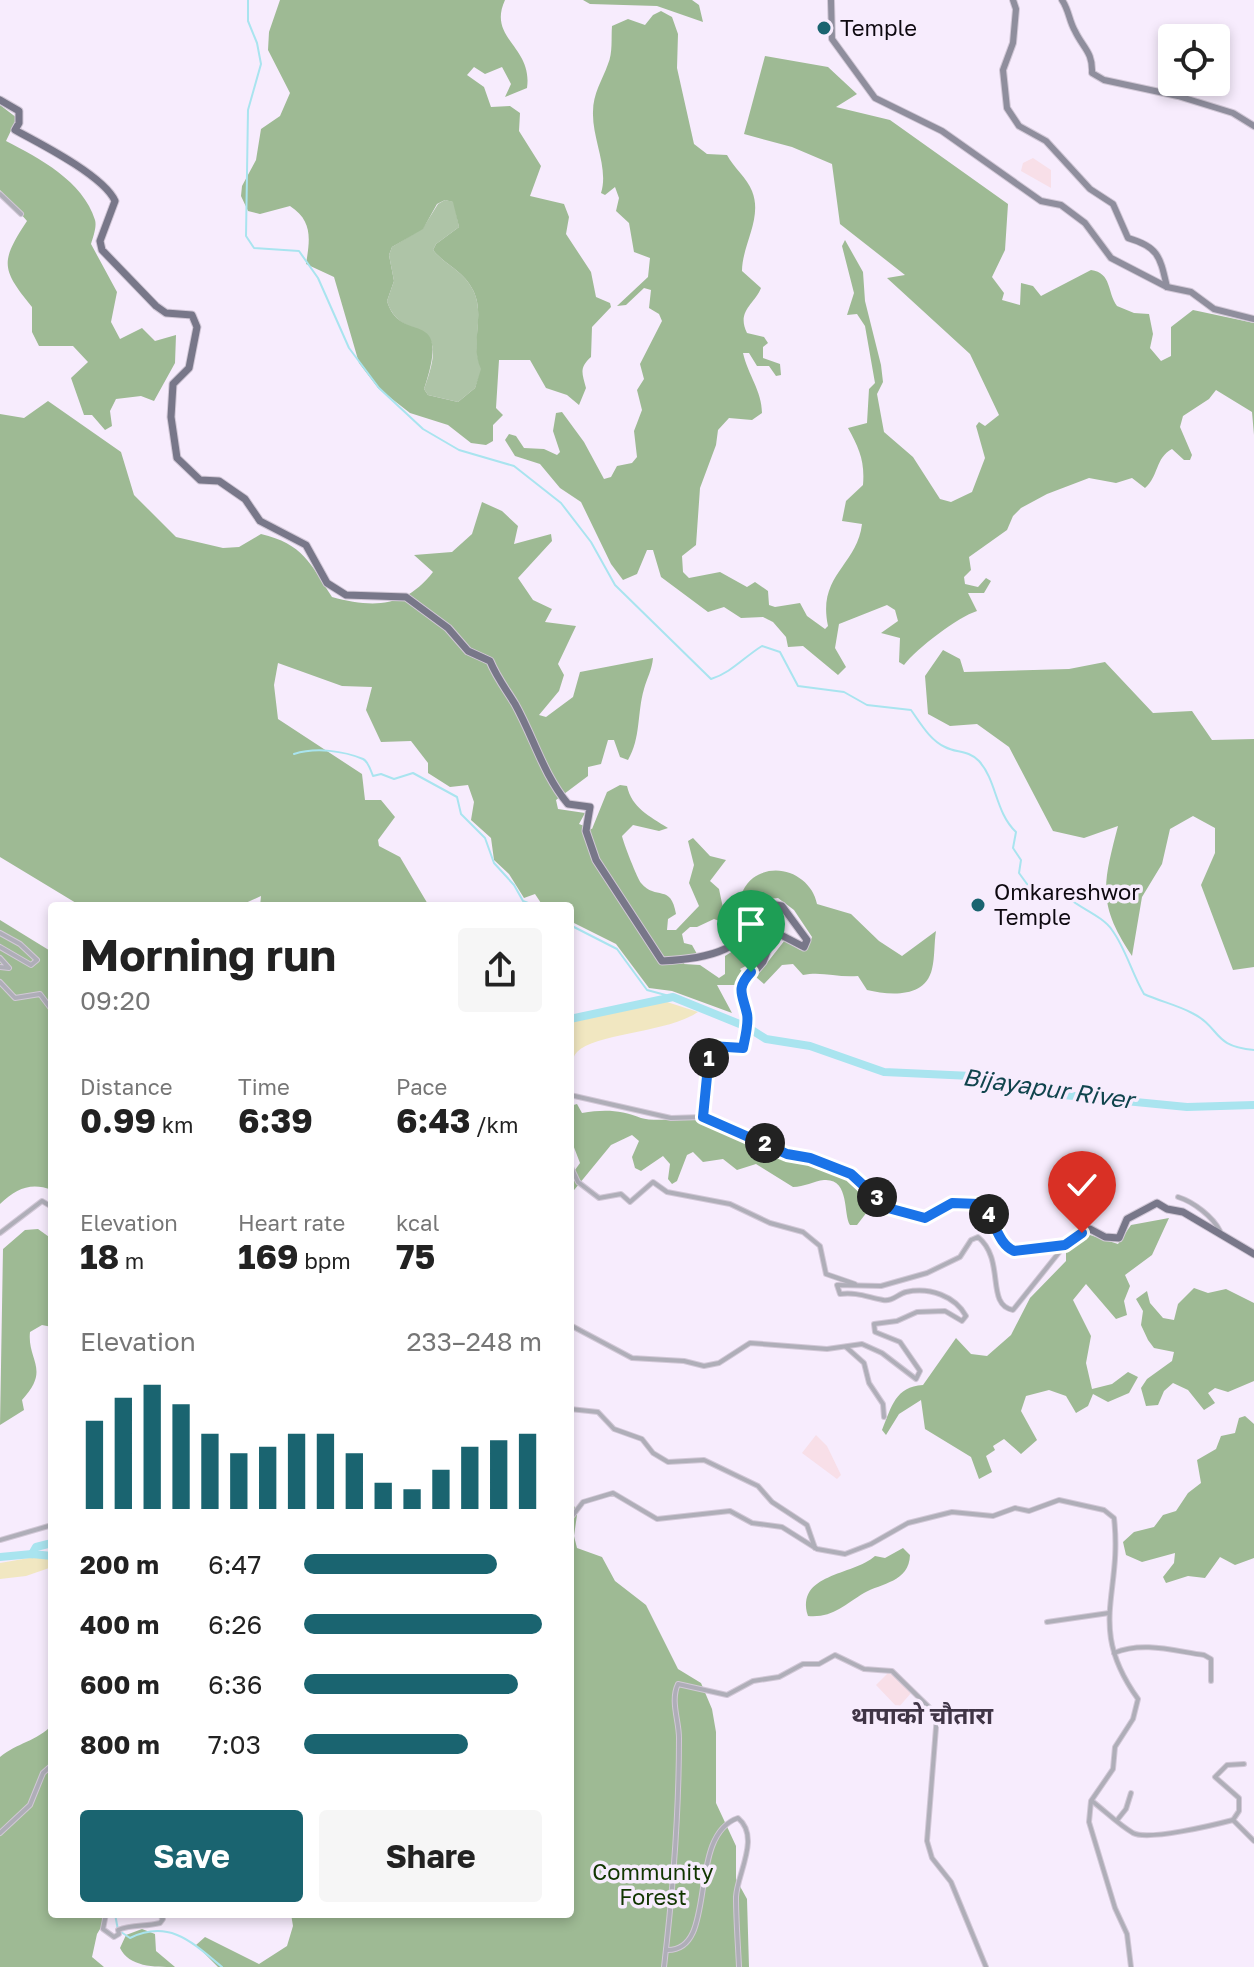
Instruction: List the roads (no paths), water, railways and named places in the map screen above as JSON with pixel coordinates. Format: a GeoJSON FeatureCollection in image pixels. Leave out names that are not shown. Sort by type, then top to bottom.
{"type":"FeatureCollection","features":[{"type":"Feature","properties":{"kind":"main road"},"geometry":{"type":"LineString","coordinates":[[0,100],[19,111],[19,123],[15,130],[52,149],[63,160],[109,187],[115,201],[100,241],[102,250],[117,269],[166,313],[192,315],[197,327],[189,368],[173,384],[171,417],[177,458],[200,480],[219,481],[245,499],[260,521],[306,545],[327,583],[346,595],[406,597],[448,628],[468,651],[490,661],[500,686],[514,702],[550,782],[568,804],[590,807],[586,831],[596,860],[662,961],[689,959],[738,945],[770,904],[782,906],[806,943],[804,947],[779,934],[773,937],[763,962],[740,988],[747,1016],[744,1045],[710,1046],[703,1117],[787,1154],[810,1158],[851,1174],[891,1210],[925,1218],[952,1203],[975,1203],[988,1212],[1010,1249],[1026,1252],[1065,1245],[1090,1229],[1105,1237],[1119,1238],[1127,1219],[1157,1203],[1221,1233],[1254,1254]]}},
{"type":"Feature","properties":{"kind":"street"},"geometry":{"type":"LineString","coordinates":[[831,0],[832,39],[875,98],[942,131],[1041,201],[1061,205],[1085,223],[1111,258],[1167,287],[1191,292],[1214,309],[1254,319]]}},
{"type":"Feature","properties":{"kind":"street"},"geometry":{"type":"LineString","coordinates":[[1013,0],[1016,9],[1013,43],[1003,70],[1007,108],[1019,126],[1046,141],[1090,189],[1113,204],[1128,238],[1149,244],[1160,259],[1167,287]]}},
{"type":"Feature","properties":{"kind":"street"},"geometry":{"type":"LineString","coordinates":[[1062,0],[1075,32],[1087,45],[1093,60],[1092,73],[1104,80],[1233,113],[1254,126]]}},
{"type":"Feature","properties":{"kind":"street"},"geometry":{"type":"LineString","coordinates":[[0,194],[21,214]]}},
{"type":"Feature","properties":{"kind":"street"},"geometry":{"type":"LineString","coordinates":[[0,933],[20,944],[37,960],[31,965],[0,947]]}},
{"type":"Feature","properties":{"kind":"street"},"geometry":{"type":"LineString","coordinates":[[0,958],[9,968],[0,967]]}},
{"type":"Feature","properties":{"kind":"street"},"geometry":{"type":"LineString","coordinates":[[0,982],[15,998],[40,994],[48,1005]]}},
{"type":"Feature","properties":{"kind":"street"},"geometry":{"type":"LineString","coordinates":[[574,1096],[671,1118],[703,1117]]}},
{"type":"Feature","properties":{"kind":"street"},"geometry":{"type":"LineString","coordinates":[[574,1174],[578,1182],[599,1198],[621,1194],[630,1202],[653,1182],[667,1192],[730,1204],[770,1223],[794,1227],[817,1241],[824,1270],[830,1277],[862,1285]]}},
{"type":"Feature","properties":{"kind":"street"},"geometry":{"type":"LineString","coordinates":[[1178,1197],[1195,1204],[1217,1222],[1221,1233]]}},
{"type":"Feature","properties":{"kind":"street"},"geometry":{"type":"LineString","coordinates":[[0,1233],[33,1205],[42,1201],[48,1205]]}},
{"type":"Feature","properties":{"kind":"street"},"geometry":{"type":"LineString","coordinates":[[574,1327],[632,1358],[684,1361],[704,1366],[719,1363],[750,1343],[827,1349],[862,1344],[875,1349],[916,1379],[920,1371],[901,1343],[876,1333],[874,1324],[897,1321],[917,1312],[945,1311],[961,1321],[966,1318],[956,1300],[906,1292],[887,1301],[836,1290],[840,1283],[881,1286],[927,1273],[960,1257],[971,1240],[978,1237],[996,1264],[994,1287],[1000,1302],[1006,1309],[1013,1310],[1030,1285],[1060,1257],[1065,1245]]}},
{"type":"Feature","properties":{"kind":"street"},"geometry":{"type":"LineString","coordinates":[[847,1345],[845,1349],[864,1363],[869,1383],[883,1404],[884,1417]]}},
{"type":"Feature","properties":{"kind":"street"},"geometry":{"type":"LineString","coordinates":[[574,1409],[598,1412],[614,1429],[642,1439],[653,1453],[668,1462],[704,1460],[755,1485],[776,1505],[807,1525],[817,1549]]}},
{"type":"Feature","properties":{"kind":"street"},"geometry":{"type":"LineString","coordinates":[[574,1514],[583,1502],[613,1493],[657,1519],[730,1511],[752,1523],[782,1527],[817,1549],[845,1554],[871,1544],[908,1523],[952,1512],[993,1516],[1015,1508],[1029,1511],[1059,1500],[1104,1510],[1114,1518],[1118,1552],[1108,1635],[1113,1653],[1138,1699],[1133,1719],[1115,1747],[1113,1769],[1091,1801],[1089,1822],[1115,1908],[1127,1934],[1131,1967]]}},
{"type":"Feature","properties":{"kind":"street"},"geometry":{"type":"LineString","coordinates":[[0,1540],[48,1526]]}},
{"type":"Feature","properties":{"kind":"street"},"geometry":{"type":"LineString","coordinates":[[1047,1622],[1109,1613]]}},
{"type":"Feature","properties":{"kind":"street"},"geometry":{"type":"LineString","coordinates":[[1113,1653],[1127,1648],[1155,1647],[1204,1655],[1211,1659],[1211,1681]]}},
{"type":"Feature","properties":{"kind":"street"},"geometry":{"type":"LineString","coordinates":[[664,1967],[679,1806],[679,1720],[673,1695],[678,1684],[727,1695],[753,1681],[779,1677],[803,1664],[819,1664],[835,1655],[864,1669],[892,1671],[937,1715],[927,1841],[932,1858],[951,1882],[986,1967]]}},
{"type":"Feature","properties":{"kind":"street"},"geometry":{"type":"LineString","coordinates":[[1091,1801],[1132,1832],[1155,1836],[1233,1820],[1239,1811],[1239,1798],[1215,1777],[1227,1765],[1244,1764]]}},
{"type":"Feature","properties":{"kind":"street"},"geometry":{"type":"LineString","coordinates":[[0,1833],[30,1805],[43,1773],[48,1769]]}},
{"type":"Feature","properties":{"kind":"street"},"geometry":{"type":"LineString","coordinates":[[1118,1819],[1126,1809],[1131,1793]]}},
{"type":"Feature","properties":{"kind":"street"},"geometry":{"type":"LineString","coordinates":[[666,1950],[678,1951],[691,1937],[705,1859],[722,1829],[738,1818],[747,1834],[744,1868],[736,1895],[739,1967]]}},
{"type":"Feature","properties":{"kind":"street"},"geometry":{"type":"LineString","coordinates":[[1233,1820],[1254,1841]]}},
{"type":"Feature","properties":{"kind":"street"},"geometry":{"type":"LineString","coordinates":[[105,1918],[103,1929],[114,1937],[119,1934],[118,1930],[133,1924],[145,1927],[160,1923],[162,1918]]}},
{"type":"Feature","properties":{"kind":"waterway"},"geometry":{"type":"LineString","coordinates":[[248,0],[248,21],[261,64],[248,110],[246,236],[254,248],[299,251],[318,278],[349,348],[379,388],[423,429],[459,450],[514,466],[561,503],[591,542],[615,585],[711,679],[731,669],[762,646],[780,652],[798,686],[844,692],[867,705],[911,710],[940,744],[975,757],[985,769],[1004,815],[1016,832],[1013,848],[1021,860],[1019,873],[1035,895],[1066,896],[1097,916],[1117,937],[1144,994],[1192,1013],[1230,1045],[1254,1050]]}},
{"type":"Feature","properties":{"kind":"waterway"},"geometry":{"type":"LineString","coordinates":[[294,754],[320,750],[347,754],[365,760],[373,776],[381,774],[394,779],[413,773],[457,797],[461,814],[485,838],[494,863],[526,902]]}},
{"type":"Feature","properties":{"kind":"waterway"},"geometry":{"type":"LineString","coordinates":[[574,927],[617,949],[647,990],[673,997]]}},
{"type":"Feature","properties":{"kind":"waterway","name":"Bijayapur River"},"geometry":{"type":"LineString","coordinates":[[574,1018],[673,997],[747,1027],[766,1039],[810,1046],[884,1072],[994,1077],[1043,1093],[1187,1107],[1254,1105]]}},
{"type":"Feature","properties":{"kind":"waterway"},"geometry":{"type":"LineString","coordinates":[[32,1554],[36,1547],[48,1544]]}},
{"type":"Feature","properties":{"kind":"waterway","name":"Bijayapur River"},"geometry":{"type":"LineString","coordinates":[[0,1557],[48,1556]]}},
{"type":"Feature","properties":{"kind":"waterway"},"geometry":{"type":"LineString","coordinates":[[116,1918],[118,1930],[130,1938],[144,1933],[168,1932],[190,1942],[222,1967]]}},
{"type":"Feature","properties":{"kind":"place","name":"Temple"},"geometry":{"type":"Point","coordinates":[824,28]}},
{"type":"Feature","properties":{"kind":"place","name":"Omkareshwor Temple"},"geometry":{"type":"Point","coordinates":[978,905]}},
{"type":"Feature","properties":{"kind":"district","name":"थापाको चौतारा"},"geometry":{"type":"Point","coordinates":[922,1716]}},
{"type":"Feature","properties":{"kind":"park label","name":"Community Forest"},"geometry":{"type":"Point","coordinates":[653,1884]}}]}
